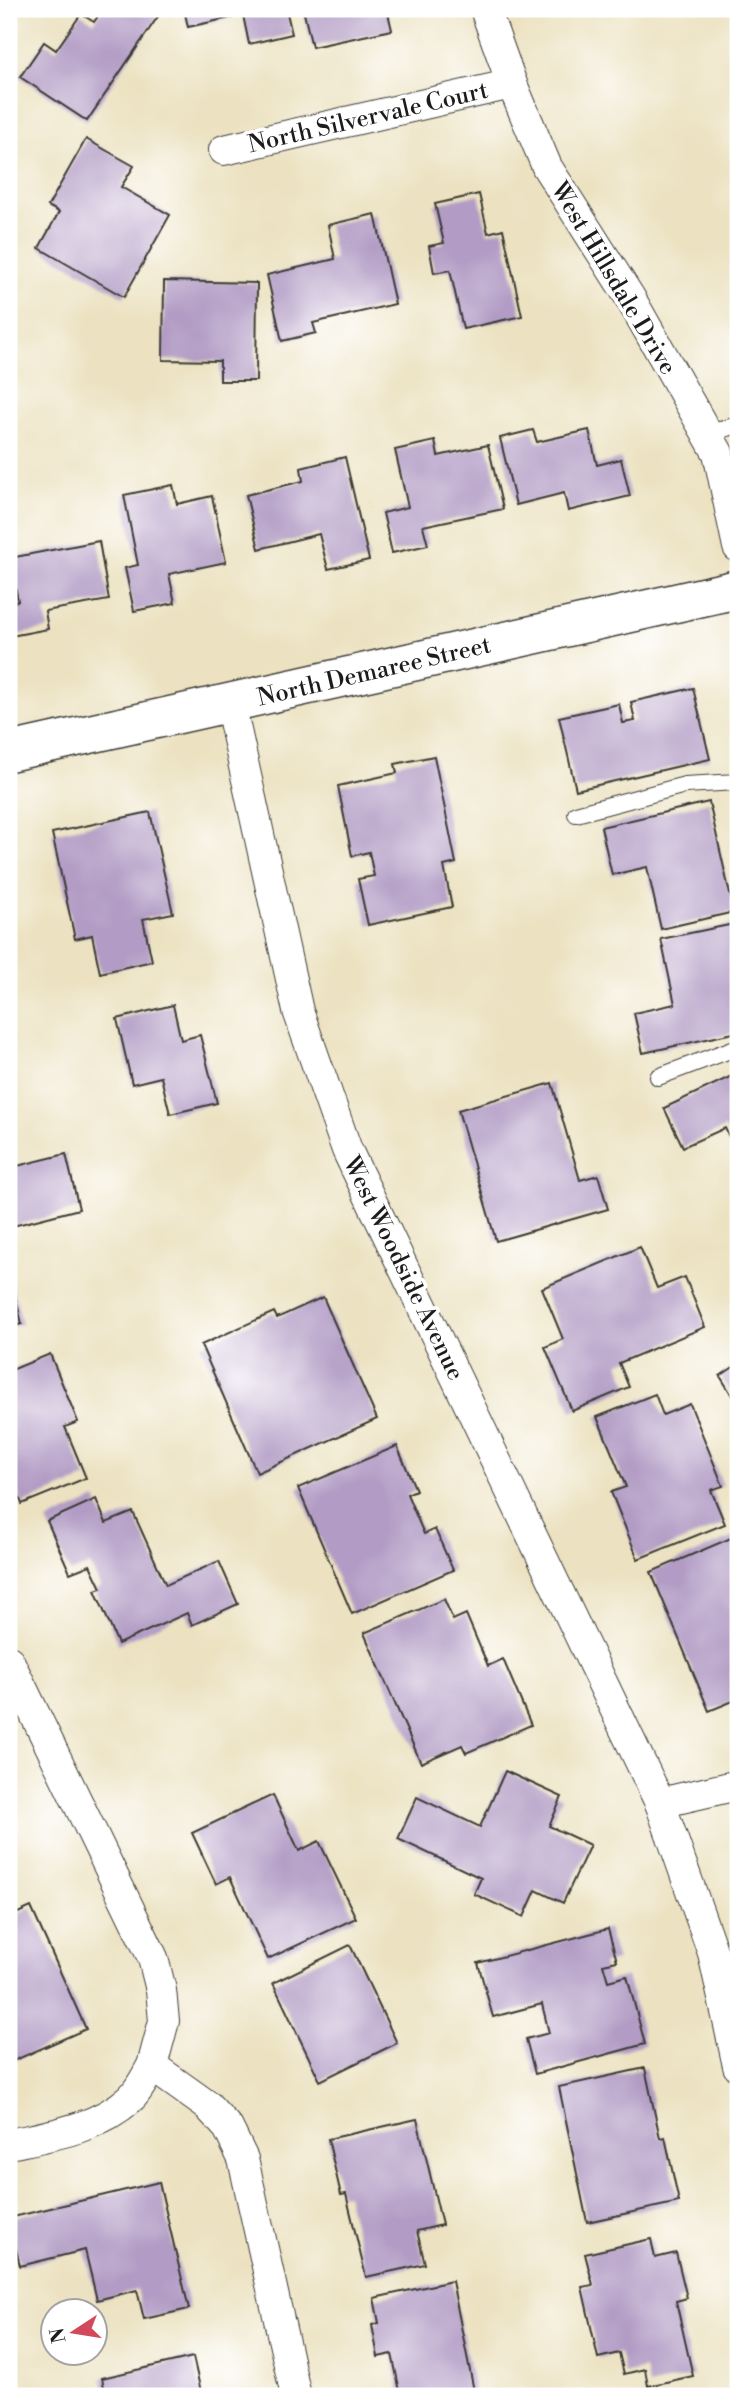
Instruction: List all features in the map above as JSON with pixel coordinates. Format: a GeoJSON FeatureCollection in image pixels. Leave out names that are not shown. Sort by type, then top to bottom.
{"type":"FeatureCollection","features":[{"type":"Feature","properties":{"kind":"main road","name":"North Demaree Street"},"geometry":{"type":"LineString","coordinates":[[9,752],[738,589]]}},
{"type":"Feature","properties":{"kind":"street","name":"West Hillsdale Drive"},"geometry":{"type":"LineString","coordinates":[[485,9],[512,84],[547,167],[629,296],[718,453],[738,547]]}},
{"type":"Feature","properties":{"kind":"street","name":"North Silvervale Court"},"geometry":{"type":"LineString","coordinates":[[224,150],[512,84]]}},
{"type":"Feature","properties":{"kind":"street","name":"West Woodside Avenue"},"geometry":{"type":"LineString","coordinates":[[230,703],[298,1011],[347,1150],[660,1803],[713,1953],[738,2066]]}},
{"type":"Feature","properties":{"kind":"street"},"geometry":{"type":"LineString","coordinates":[[9,1661],[153,1958],[161,1990],[164,2021],[152,2066],[133,2096],[107,2116],[75,2130],[9,2144]]}},
{"type":"Feature","properties":{"kind":"street"},"geometry":{"type":"LineString","coordinates":[[660,1803],[738,1786]]}},
{"type":"Feature","properties":{"kind":"street"},"geometry":{"type":"LineString","coordinates":[[152,2066],[208,2106],[228,2129],[243,2159],[296,2396]]}},
{"type":"Feature","properties":{"kind":"lane"},"geometry":{"type":"LineString","coordinates":[[706,433],[738,425]]}},
{"type":"Feature","properties":{"kind":"lane"},"geometry":{"type":"LineString","coordinates":[[576,814],[685,785],[738,782]]}},
{"type":"Feature","properties":{"kind":"lane"},"geometry":{"type":"LineString","coordinates":[[658,1077],[738,1047]]}},
{"type":"Feature","properties":{"kind":"building"},"geometry":{"type":"Polygon","coordinates":[[[103,9],[163,9],[87,121],[20,77],[44,42],[56,50],[81,14],[94,22],[103,9]]]}},
{"type":"Feature","properties":{"kind":"building"},"geometry":{"type":"Polygon","coordinates":[[[184,9],[286,9],[292,34],[249,44],[243,15],[188,27],[184,9]]]}},
{"type":"Feature","properties":{"kind":"building"},"geometry":{"type":"Polygon","coordinates":[[[303,9],[387,9],[392,30],[312,47],[303,9]]]}},
{"type":"Feature","properties":{"kind":"building"},"geometry":{"type":"Polygon","coordinates":[[[86,139],[134,166],[121,187],[170,215],[124,297],[39,248],[59,212],[48,206],[86,139]]]}},
{"type":"Feature","properties":{"kind":"building"},"geometry":{"type":"Polygon","coordinates":[[[479,194],[488,233],[503,229],[522,316],[463,329],[450,270],[434,273],[429,246],[444,243],[435,204],[479,194]]]}},
{"type":"Feature","properties":{"kind":"building"},"geometry":{"type":"Polygon","coordinates":[[[375,214],[395,304],[313,323],[316,333],[282,341],[267,275],[335,259],[328,225],[375,214]]]}},
{"type":"Feature","properties":{"kind":"building"},"geometry":{"type":"Polygon","coordinates":[[[164,281],[257,283],[256,381],[220,381],[220,361],[163,360],[164,281]]]}},
{"type":"Feature","properties":{"kind":"building"},"geometry":{"type":"Polygon","coordinates":[[[533,430],[537,442],[589,430],[597,465],[621,459],[630,496],[568,511],[564,493],[516,505],[500,438],[533,430]]]}},
{"type":"Feature","properties":{"kind":"building"},"geometry":{"type":"Polygon","coordinates":[[[435,441],[438,456],[488,445],[503,509],[423,526],[428,545],[392,553],[383,513],[408,507],[395,450],[435,441]]]}},
{"type":"Feature","properties":{"kind":"building"},"geometry":{"type":"Polygon","coordinates":[[[345,457],[369,560],[328,569],[319,534],[259,549],[246,495],[303,481],[301,468],[345,457]]]}},
{"type":"Feature","properties":{"kind":"building"},"geometry":{"type":"Polygon","coordinates":[[[173,485],[177,504],[212,496],[226,562],[169,574],[175,603],[134,611],[125,568],[138,565],[124,495],[173,485]]]}},
{"type":"Feature","properties":{"kind":"building"},"geometry":{"type":"Polygon","coordinates":[[[99,541],[109,600],[45,611],[48,629],[11,636],[9,603],[18,601],[10,558],[99,541]]]}},
{"type":"Feature","properties":{"kind":"building"},"geometry":{"type":"Polygon","coordinates":[[[693,688],[710,759],[576,790],[559,717],[619,704],[623,723],[635,721],[631,702],[693,688]]]}},
{"type":"Feature","properties":{"kind":"building"},"geometry":{"type":"Polygon","coordinates":[[[434,756],[456,863],[444,866],[452,907],[368,925],[358,879],[374,876],[369,852],[352,856],[338,786],[397,773],[395,764],[434,756]]]}},
{"type":"Feature","properties":{"kind":"building"},"geometry":{"type":"Polygon","coordinates":[[[709,802],[734,912],[661,929],[647,867],[612,875],[601,827],[709,802]]]}},
{"type":"Feature","properties":{"kind":"building"},"geometry":{"type":"Polygon","coordinates":[[[150,812],[173,913],[143,919],[152,961],[100,973],[92,935],[75,939],[52,833],[150,812]]]}},
{"type":"Feature","properties":{"kind":"building"},"geometry":{"type":"Polygon","coordinates":[[[734,924],[738,945],[738,1032],[643,1053],[634,1013],[675,1004],[661,939],[734,924]]]}},
{"type":"Feature","properties":{"kind":"building"},"geometry":{"type":"Polygon","coordinates":[[[173,1005],[181,1040],[200,1035],[217,1103],[170,1114],[161,1077],[132,1084],[117,1019],[173,1005]]]}},
{"type":"Feature","properties":{"kind":"building"},"geometry":{"type":"Polygon","coordinates":[[[738,1073],[738,1156],[725,1128],[683,1147],[664,1108],[738,1073]]]}},
{"type":"Feature","properties":{"kind":"building"},"geometry":{"type":"Polygon","coordinates":[[[552,1083],[580,1180],[598,1175],[608,1209],[496,1241],[458,1110],[552,1083]]]}},
{"type":"Feature","properties":{"kind":"building"},"geometry":{"type":"Polygon","coordinates":[[[66,1154],[79,1209],[9,1227],[9,1168],[66,1154]]]}},
{"type":"Feature","properties":{"kind":"building"},"geometry":{"type":"Polygon","coordinates":[[[640,1247],[657,1288],[685,1277],[705,1327],[619,1363],[629,1387],[572,1411],[545,1347],[563,1339],[542,1288],[640,1247]]]}},
{"type":"Feature","properties":{"kind":"building"},"geometry":{"type":"Polygon","coordinates":[[[9,1275],[22,1324],[9,1327],[9,1275]]]}},
{"type":"Feature","properties":{"kind":"building"},"geometry":{"type":"Polygon","coordinates":[[[323,1297],[377,1419],[257,1473],[201,1345],[274,1312],[277,1318],[323,1297]]]}},
{"type":"Feature","properties":{"kind":"building"},"geometry":{"type":"Polygon","coordinates":[[[50,1354],[78,1422],[65,1427],[86,1478],[22,1504],[9,1471],[9,1371],[50,1354]]]}},
{"type":"Feature","properties":{"kind":"building"},"geometry":{"type":"Polygon","coordinates":[[[738,1364],[738,1405],[720,1376],[738,1364]]]}},
{"type":"Feature","properties":{"kind":"building"},"geometry":{"type":"Polygon","coordinates":[[[655,1394],[663,1415],[690,1404],[723,1486],[711,1490],[725,1524],[638,1559],[611,1492],[626,1487],[597,1417],[655,1394]]]}},
{"type":"Feature","properties":{"kind":"building"},"geometry":{"type":"Polygon","coordinates":[[[397,1446],[416,1490],[407,1494],[424,1534],[435,1529],[453,1570],[352,1614],[298,1488],[397,1446]]]}},
{"type":"Feature","properties":{"kind":"building"},"geometry":{"type":"Polygon","coordinates":[[[96,1499],[106,1523],[133,1512],[166,1585],[219,1561],[238,1604],[192,1625],[187,1613],[118,1644],[95,1590],[101,1588],[90,1565],[70,1573],[47,1521],[96,1499]]]}},
{"type":"Feature","properties":{"kind":"building"},"geometry":{"type":"Polygon","coordinates":[[[738,1535],[738,1699],[709,1711],[651,1572],[738,1535]]]}},
{"type":"Feature","properties":{"kind":"building"},"geometry":{"type":"Polygon","coordinates":[[[444,1599],[453,1620],[466,1614],[488,1666],[503,1659],[531,1725],[466,1753],[462,1745],[421,1763],[364,1633],[444,1599]]]}},
{"type":"Feature","properties":{"kind":"building"},"geometry":{"type":"Polygon","coordinates":[[[505,1771],[562,1797],[549,1826],[590,1845],[563,1903],[536,1890],[524,1917],[474,1894],[481,1878],[398,1839],[417,1797],[480,1827],[505,1771]]]}},
{"type":"Feature","properties":{"kind":"building"},"geometry":{"type":"Polygon","coordinates":[[[273,1795],[299,1851],[319,1841],[356,1918],[268,1959],[230,1877],[216,1884],[192,1833],[273,1795]]]}},
{"type":"Feature","properties":{"kind":"building"},"geometry":{"type":"Polygon","coordinates":[[[31,1907],[86,2029],[11,2062],[9,1917],[31,1907]]]}},
{"type":"Feature","properties":{"kind":"building"},"geometry":{"type":"Polygon","coordinates":[[[608,1929],[617,1961],[603,1964],[608,1981],[627,1976],[645,2044],[535,2074],[526,2039],[549,2033],[542,2004],[493,2017],[478,1963],[608,1929]]]}},
{"type":"Feature","properties":{"kind":"building"},"geometry":{"type":"Polygon","coordinates":[[[350,1945],[397,2043],[320,2081],[273,1983],[350,1945]]]}},
{"type":"Feature","properties":{"kind":"building"},"geometry":{"type":"Polygon","coordinates":[[[645,2068],[660,2138],[665,2137],[679,2202],[587,2222],[559,2087],[645,2068]]]}},
{"type":"Feature","properties":{"kind":"building"},"geometry":{"type":"Polygon","coordinates":[[[417,2119],[442,2225],[417,2231],[425,2264],[366,2277],[346,2194],[341,2195],[328,2139],[417,2119]]]}},
{"type":"Feature","properties":{"kind":"building"},"geometry":{"type":"Polygon","coordinates":[[[159,2182],[189,2309],[144,2319],[137,2290],[108,2297],[96,2296],[85,2250],[20,2266],[9,2218],[159,2182]]]}},
{"type":"Feature","properties":{"kind":"building"},"geometry":{"type":"Polygon","coordinates":[[[651,2239],[655,2258],[676,2253],[687,2298],[676,2301],[693,2376],[648,2386],[645,2369],[624,2374],[619,2353],[598,2358],[582,2287],[593,2285],[585,2254],[651,2239]]]}},
{"type":"Feature","properties":{"kind":"building"},"geometry":{"type":"Polygon","coordinates":[[[452,2281],[475,2396],[401,2396],[392,2354],[378,2357],[372,2325],[379,2323],[374,2298],[452,2281]]]}},
{"type":"Feature","properties":{"kind":"building"},"geometry":{"type":"Polygon","coordinates":[[[193,2357],[202,2396],[106,2396],[102,2378],[193,2357]]]}}]}
